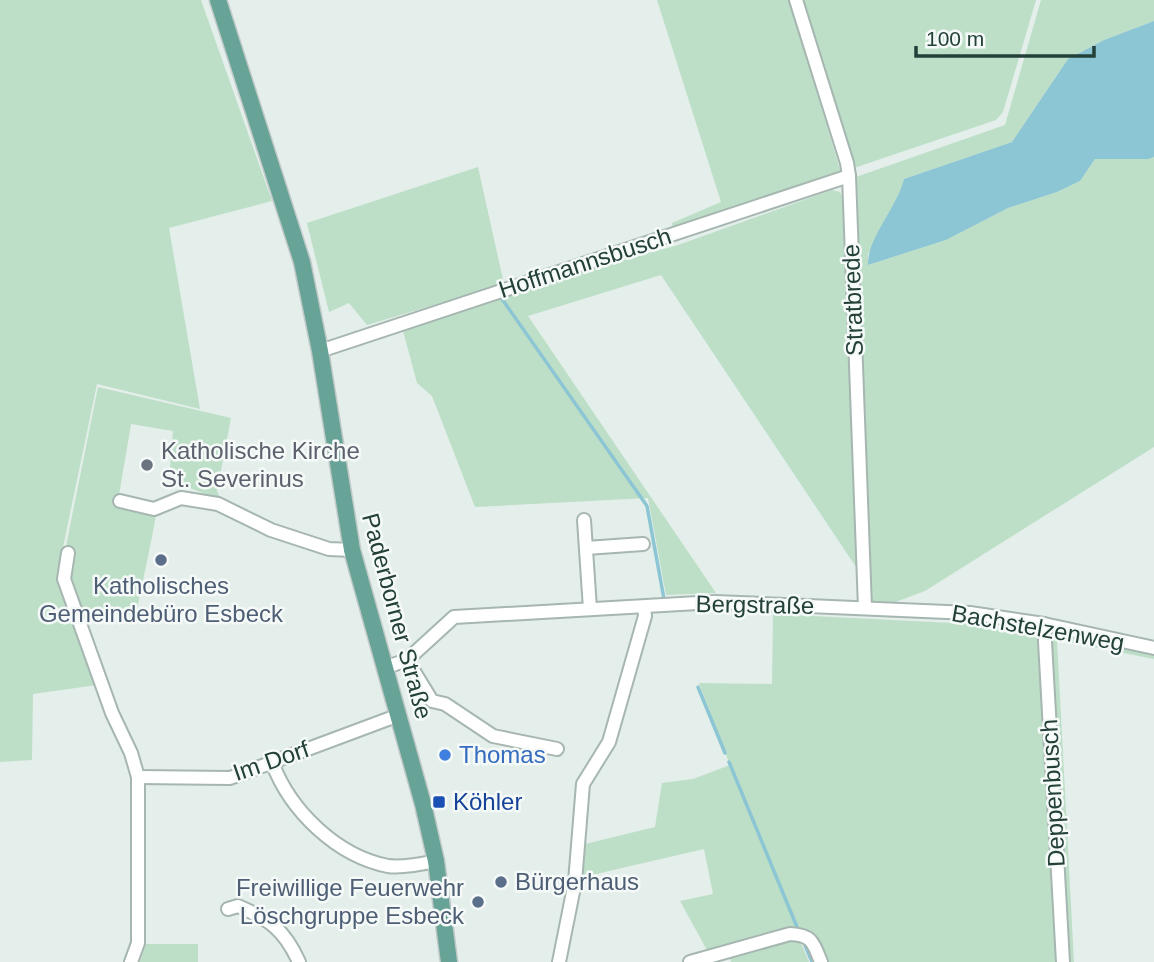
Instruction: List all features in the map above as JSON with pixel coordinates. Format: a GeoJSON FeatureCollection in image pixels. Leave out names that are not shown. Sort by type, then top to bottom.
{"type":"FeatureCollection","features":[{"type":"Feature","properties":{"kind":"main road","name":"Paderborner Straße"},"geometry":{"type":"LineString","coordinates":[[218,0],[302,262],[320,351],[352,550],[415,772],[436,861],[449,962]]}},
{"type":"Feature","properties":{"kind":"street","name":"Stratbrede"},"geometry":{"type":"LineString","coordinates":[[796,0],[849,176],[865,608]]}},
{"type":"Feature","properties":{"kind":"street","name":"Hoffmannsbusch"},"geometry":{"type":"LineString","coordinates":[[320,351],[849,176]]}},
{"type":"Feature","properties":{"kind":"street"},"geometry":{"type":"LineString","coordinates":[[120,502],[154,509],[181,498],[218,504],[271,530],[329,549],[352,550]]}},
{"type":"Feature","properties":{"kind":"street"},"geometry":{"type":"LineString","coordinates":[[584,520],[590,609]]}},
{"type":"Feature","properties":{"kind":"street"},"geometry":{"type":"LineString","coordinates":[[586,548],[643,544]]}},
{"type":"Feature","properties":{"kind":"street"},"geometry":{"type":"LineString","coordinates":[[68,553],[64,579],[112,713],[131,752],[138,777],[138,943],[131,962]]}},
{"type":"Feature","properties":{"kind":"street","name":"Bergstraße"},"geometry":{"type":"LineString","coordinates":[[384,668],[407,660],[454,617],[715,602],[921,610]]}},
{"type":"Feature","properties":{"kind":"street"},"geometry":{"type":"LineString","coordinates":[[559,962],[575,882],[583,784],[609,742],[645,616],[644,607]]}},
{"type":"Feature","properties":{"kind":"street","name":"Bachstelzenweg"},"geometry":{"type":"LineString","coordinates":[[921,610],[970,613],[1044,624],[1154,649]]}},
{"type":"Feature","properties":{"kind":"street","name":"Deppenbusch"},"geometry":{"type":"LineString","coordinates":[[1044,624],[1063,962]]}},
{"type":"Feature","properties":{"kind":"street"},"geometry":{"type":"LineString","coordinates":[[407,660],[432,701],[445,704],[493,736],[557,749]]}},
{"type":"Feature","properties":{"kind":"street","name":"Im Dorf"},"geometry":{"type":"LineString","coordinates":[[138,777],[230,778],[399,715]]}},
{"type":"Feature","properties":{"kind":"street"},"geometry":{"type":"LineString","coordinates":[[272,762],[299,810],[330,839],[356,856],[390,866],[436,861]]}},
{"type":"Feature","properties":{"kind":"street"},"geometry":{"type":"LineString","coordinates":[[228,909],[238,906],[268,919],[289,940],[299,962]]}},
{"type":"Feature","properties":{"kind":"street"},"geometry":{"type":"LineString","coordinates":[[690,962],[790,934],[805,935],[813,942],[821,962]]}},
{"type":"Feature","properties":{"kind":"green space"},"geometry":{"type":"Polygon","coordinates":[[[0,0],[201,0],[272,201],[169,228],[200,409],[97,384],[57,576],[97,685],[33,694],[32,760],[0,762],[0,0]]]}},
{"type":"Feature","properties":{"kind":"green space"},"geometry":{"type":"Polygon","coordinates":[[[657,0],[789,0],[841,173],[673,230],[672,223],[721,202],[657,0]]]}},
{"type":"Feature","properties":{"kind":"green space"},"geometry":{"type":"Polygon","coordinates":[[[799,0],[1036,0],[1003,112],[996,120],[854,168],[799,0]]]}},
{"type":"Feature","properties":{"kind":"green space"},"geometry":{"type":"Polygon","coordinates":[[[1041,0],[1154,0],[1154,21],[1104,40],[1068,59],[1012,142],[904,179],[901,194],[868,254],[868,265],[946,240],[1008,208],[1057,192],[1080,181],[1095,159],[1154,157],[1154,447],[925,591],[893,603],[872,601],[868,597],[853,178],[1005,125],[1041,0]]]}},
{"type":"Feature","properties":{"kind":"green space"},"geometry":{"type":"Polygon","coordinates":[[[478,167],[504,284],[367,325],[349,303],[329,312],[307,223],[478,167]]]}},
{"type":"Feature","properties":{"kind":"green space"},"geometry":{"type":"Polygon","coordinates":[[[832,190],[840,192],[844,199],[858,570],[661,275],[528,316],[716,593],[666,595],[648,498],[475,507],[432,396],[417,383],[402,327],[519,289],[678,245],[832,190]]]}},
{"type":"Feature","properties":{"kind":"green space"},"geometry":{"type":"Polygon","coordinates":[[[98,387],[231,418],[217,491],[221,500],[169,480],[173,431],[131,424],[118,501],[157,509],[136,614],[80,612],[64,556],[98,387]]]}},
{"type":"Feature","properties":{"kind":"green space"},"geometry":{"type":"Polygon","coordinates":[[[773,614],[972,624],[1037,635],[1057,962],[825,962],[812,936],[797,929],[772,933],[708,952],[680,901],[713,894],[704,849],[583,877],[585,844],[655,827],[662,783],[693,779],[730,765],[699,683],[772,684],[773,614]]]}},
{"type":"Feature","properties":{"kind":"green space"},"geometry":{"type":"Polygon","coordinates":[[[1058,631],[1154,652],[1154,659],[1057,640],[1074,962],[1066,962],[1049,643],[1058,631]]]}},
{"type":"Feature","properties":{"kind":"green space"},"geometry":{"type":"Polygon","coordinates":[[[795,938],[802,945],[809,962],[731,962],[729,954],[795,938]]]}},
{"type":"Feature","properties":{"kind":"green space"},"geometry":{"type":"Polygon","coordinates":[[[146,944],[198,944],[198,962],[140,962],[146,944]]]}},
{"type":"Feature","properties":{"kind":"water"},"geometry":{"type":"Polygon","coordinates":[[[1154,21],[1154,157],[1095,159],[1080,181],[1057,192],[1008,208],[946,240],[868,265],[872,244],[904,179],[1012,142],[1068,59],[1104,40],[1154,21]]]}},
{"type":"Feature","properties":{"kind":"waterway"},"geometry":{"type":"LineString","coordinates":[[502,299],[647,506],[664,599]]}},
{"type":"Feature","properties":{"kind":"waterway"},"geometry":{"type":"LineString","coordinates":[[698,687],[725,753]]}},
{"type":"Feature","properties":{"kind":"waterway"},"geometry":{"type":"LineString","coordinates":[[729,762],[797,927]]}},
{"type":"Feature","properties":{"kind":"waterway"},"geometry":{"type":"LineString","coordinates":[[805,945],[812,962]]}},
{"type":"Feature","properties":{"kind":"place","name":"Katholische Kirche St. Severinus"},"geometry":{"type":"Point","coordinates":[147,465]}},
{"type":"Feature","properties":{"kind":"place","name":"Katholisches Gemeindebüro Esbeck"},"geometry":{"type":"Point","coordinates":[161,560]}},
{"type":"Feature","properties":{"kind":"place","name":"Thomas"},"geometry":{"type":"Point","coordinates":[445,755]}},
{"type":"Feature","properties":{"kind":"place","name":"Köhler"},"geometry":{"type":"Point","coordinates":[439,802]}},
{"type":"Feature","properties":{"kind":"place","name":"Bürgerhaus"},"geometry":{"type":"Point","coordinates":[501,882]}},
{"type":"Feature","properties":{"kind":"place","name":"Freiwillige Feuerwehr Löschgruppe Esbeck"},"geometry":{"type":"Point","coordinates":[478,902]}}]}
